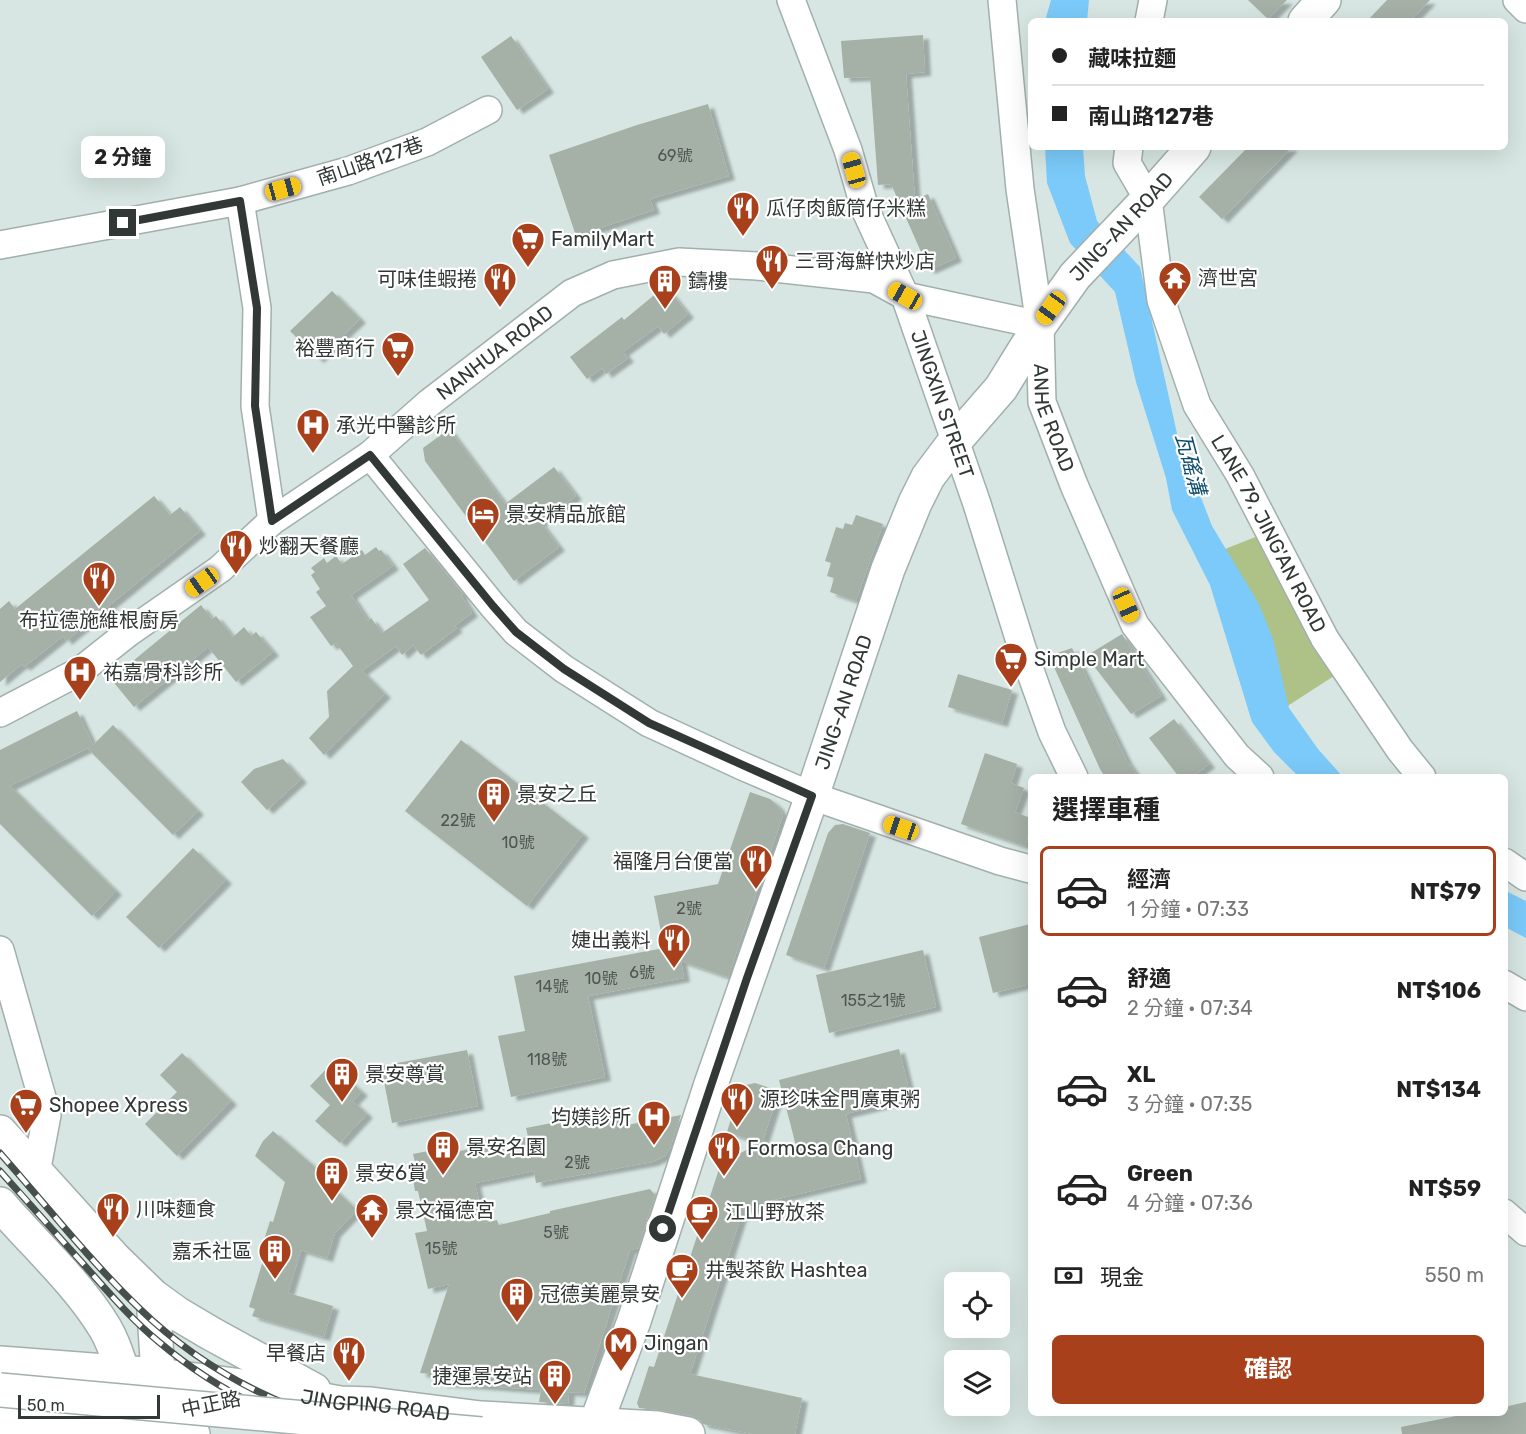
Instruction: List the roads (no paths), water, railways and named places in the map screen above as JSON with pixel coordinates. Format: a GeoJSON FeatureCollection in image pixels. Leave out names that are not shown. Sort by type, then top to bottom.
{"type":"FeatureCollection","features":[{"type":"Feature","properties":{"kind":"main road"},"geometry":{"type":"LineString","coordinates":[[1308,18],[1324,0]]}},
{"type":"Feature","properties":{"kind":"main road","name":"JING-AN ROAD"},"geometry":{"type":"LineString","coordinates":[[598,1431],[710,1087],[812,796],[888,569],[928,477],[955,441],[1001,388],[1040,325],[1075,276],[1191,150]]}},
{"type":"Feature","properties":{"kind":"main road"},"geometry":{"type":"LineString","coordinates":[[3,1135],[115,1259],[153,1296],[210,1333],[340,1403]]}},
{"type":"Feature","properties":{"kind":"main road"},"geometry":{"type":"LineString","coordinates":[[0,1204],[80,1293],[105,1329],[122,1373],[136,1427]]}},
{"type":"Feature","properties":{"kind":"main road"},"geometry":{"type":"LineString","coordinates":[[136,1427],[158,1375],[153,1296]]}},
{"type":"Feature","properties":{"kind":"main road","name":"JINGPING ROAD"},"geometry":{"type":"LineString","coordinates":[[0,1363],[158,1375],[340,1403],[372,1404],[598,1431],[657,1428],[688,1434]]}},
{"type":"Feature","properties":{"kind":"main road"},"geometry":{"type":"LineString","coordinates":[[0,1390],[481,1434]]}},
{"type":"Feature","properties":{"kind":"main road","name":"中正路"},"geometry":{"type":"LineString","coordinates":[[136,1427],[271,1391]]}},
{"type":"Feature","properties":{"kind":"main road","name":"中正路"},"geometry":{"type":"LineString","coordinates":[[0,1408],[193,1434]]}},
{"type":"Feature","properties":{"kind":"main road"},"geometry":{"type":"LineString","coordinates":[[0,1424],[136,1427]]}},
{"type":"Feature","properties":{"kind":"street","name":"JINGXIN STREET"},"geometry":{"type":"LineString","coordinates":[[791,0],[848,150],[865,209],[905,296],[1022,648],[1052,732],[1073,774]]}},
{"type":"Feature","properties":{"kind":"street","name":"ANHE ROAD"},"geometry":{"type":"LineString","coordinates":[[1002,0],[1020,189],[1040,325],[1042,402],[1074,485],[1135,625],[1237,756],[1257,774]]}},
{"type":"Feature","properties":{"kind":"street"},"geometry":{"type":"LineString","coordinates":[[1150,18],[1153,0]]}},
{"type":"Feature","properties":{"kind":"street"},"geometry":{"type":"LineString","coordinates":[[1517,0],[1526,9]]}},
{"type":"Feature","properties":{"kind":"street","name":"南山路127巷"},"geometry":{"type":"LineString","coordinates":[[0,245],[240,201],[348,171],[427,142],[488,110]]}},
{"type":"Feature","properties":{"kind":"street"},"geometry":{"type":"LineString","coordinates":[[1129,150],[1127,163],[1148,199]]}},
{"type":"Feature","properties":{"kind":"street","name":"LANE 79, JING'AN ROAD"},"geometry":{"type":"LineString","coordinates":[[1148,199],[1161,300],[1197,405],[1240,476],[1325,639],[1394,741],[1420,774]]}},
{"type":"Feature","properties":{"kind":"street"},"geometry":{"type":"LineString","coordinates":[[240,201],[257,308],[255,406],[272,521]]}},
{"type":"Feature","properties":{"kind":"street","name":"NANHUA ROAD"},"geometry":{"type":"LineString","coordinates":[[0,713],[80,671],[128,633],[220,569],[272,521],[370,455],[429,403],[572,293],[613,275],[680,262],[874,279],[905,296],[1040,325]]}},
{"type":"Feature","properties":{"kind":"street"},"geometry":{"type":"LineString","coordinates":[[370,455],[516,632],[564,669],[649,723],[812,796],[1000,861],[1028,868]]}},
{"type":"Feature","properties":{"kind":"street"},"geometry":{"type":"LineString","coordinates":[[1508,865],[1526,877]]}},
{"type":"Feature","properties":{"kind":"street"},"geometry":{"type":"LineString","coordinates":[[0,950],[46,1115],[36,1173]]}},
{"type":"Feature","properties":{"kind":"street"},"geometry":{"type":"LineString","coordinates":[[1508,986],[1526,997]]}},
{"type":"Feature","properties":{"kind":"street"},"geometry":{"type":"LineString","coordinates":[[3,1135],[32,1125],[38,1115],[41,1097]]}},
{"type":"Feature","properties":{"kind":"street"},"geometry":{"type":"LineString","coordinates":[[1508,1217],[1526,1232]]}},
{"type":"Feature","properties":{"kind":"water"},"geometry":{"type":"Polygon","coordinates":[[[1051,0],[1089,0],[1087,18],[1046,18],[1051,0]]]}},
{"type":"Feature","properties":{"kind":"water"},"geometry":{"type":"Polygon","coordinates":[[[1045,150],[1083,150],[1085,176],[1097,221],[1140,267],[1178,438],[1212,526],[1259,604],[1273,639],[1289,708],[1318,749],[1340,774],[1296,774],[1274,752],[1252,722],[1210,585],[1172,510],[1166,478],[1136,382],[1115,292],[1070,243],[1047,183],[1045,150]]]}},
{"type":"Feature","properties":{"kind":"water"},"geometry":{"type":"Polygon","coordinates":[[[1508,892],[1526,901],[1526,938],[1508,929],[1508,892]]]}},
{"type":"Feature","properties":{"kind":"railway"},"geometry":{"type":"LineString","coordinates":[[0,1153],[122,1291],[166,1333],[195,1354],[224,1373],[288,1405],[355,1427],[389,1434]]}},
{"type":"Feature","properties":{"kind":"railway"},"geometry":{"type":"LineString","coordinates":[[0,1171],[121,1306],[149,1334],[178,1358],[220,1385],[263,1408],[333,1434]]}},
{"type":"Feature","properties":{"kind":"place","name":"瓜仔肉飯筒仔米糕"},"geometry":{"type":"Point","coordinates":[743,237]}},
{"type":"Feature","properties":{"kind":"place","name":"FamilyMart"},"geometry":{"type":"Point","coordinates":[528,268]}},
{"type":"Feature","properties":{"kind":"place","name":"三哥海鮮快炒店"},"geometry":{"type":"Point","coordinates":[772,290]}},
{"type":"Feature","properties":{"kind":"place","name":"濟世宮"},"geometry":{"type":"Point","coordinates":[1175,307]}},
{"type":"Feature","properties":{"kind":"place","name":"可味佳蝦捲"},"geometry":{"type":"Point","coordinates":[500,308]}},
{"type":"Feature","properties":{"kind":"place","name":"鑄樓"},"geometry":{"type":"Point","coordinates":[665,310]}},
{"type":"Feature","properties":{"kind":"place","name":"裕豐商行"},"geometry":{"type":"Point","coordinates":[398,377]}},
{"type":"Feature","properties":{"kind":"place","name":"承光中醫診所"},"geometry":{"type":"Point","coordinates":[313,454]}},
{"type":"Feature","properties":{"kind":"place","name":"景安精品旅館"},"geometry":{"type":"Point","coordinates":[483,543]}},
{"type":"Feature","properties":{"kind":"place","name":"炒翻天餐廳"},"geometry":{"type":"Point","coordinates":[236,575]}},
{"type":"Feature","properties":{"kind":"place","name":"布拉德施維根廚房"},"geometry":{"type":"Point","coordinates":[99,607]}},
{"type":"Feature","properties":{"kind":"place","name":"Simple Mart"},"geometry":{"type":"Point","coordinates":[1011,688]}},
{"type":"Feature","properties":{"kind":"place","name":"祐嘉骨科診所"},"geometry":{"type":"Point","coordinates":[80,701]}},
{"type":"Feature","properties":{"kind":"place","name":"景安之丘"},"geometry":{"type":"Point","coordinates":[494,823]}},
{"type":"Feature","properties":{"kind":"place","name":"福隆月台便當"},"geometry":{"type":"Point","coordinates":[756,890]}},
{"type":"Feature","properties":{"kind":"place","name":"婕出義料"},"geometry":{"type":"Point","coordinates":[674,969]}},
{"type":"Feature","properties":{"kind":"place","name":"景安尊賞"},"geometry":{"type":"Point","coordinates":[342,1103]}},
{"type":"Feature","properties":{"kind":"place","name":"源珍味金門廣東粥"},"geometry":{"type":"Point","coordinates":[737,1128]}},
{"type":"Feature","properties":{"kind":"place","name":"Shopee Xpress"},"geometry":{"type":"Point","coordinates":[26,1134]}},
{"type":"Feature","properties":{"kind":"place","name":"均媄診所"},"geometry":{"type":"Point","coordinates":[654,1146]}},
{"type":"Feature","properties":{"kind":"place","name":"景安名園"},"geometry":{"type":"Point","coordinates":[443,1176]}},
{"type":"Feature","properties":{"kind":"place","name":"Formosa Chang"},"geometry":{"type":"Point","coordinates":[724,1177]}},
{"type":"Feature","properties":{"kind":"place","name":"景安6賞"},"geometry":{"type":"Point","coordinates":[332,1202]}},
{"type":"Feature","properties":{"kind":"place","name":"川味麵食"},"geometry":{"type":"Point","coordinates":[113,1238]}},
{"type":"Feature","properties":{"kind":"place","name":"景文福德宮"},"geometry":{"type":"Point","coordinates":[372,1239]}},
{"type":"Feature","properties":{"kind":"place","name":"江山野放茶"},"geometry":{"type":"Point","coordinates":[702,1241]}},
{"type":"Feature","properties":{"kind":"place","name":"嘉禾社區"},"geometry":{"type":"Point","coordinates":[275,1280]}},
{"type":"Feature","properties":{"kind":"place","name":"井製茶飲 Hashtea"},"geometry":{"type":"Point","coordinates":[682,1299]}},
{"type":"Feature","properties":{"kind":"place","name":"冠德美麗景安"},"geometry":{"type":"Point","coordinates":[517,1323]}},
{"type":"Feature","properties":{"kind":"place","name":"Jingan"},"geometry":{"type":"Point","coordinates":[621,1372]}},
{"type":"Feature","properties":{"kind":"place","name":"早餐店"},"geometry":{"type":"Point","coordinates":[349,1382]}},
{"type":"Feature","properties":{"kind":"place","name":"捷運景安站"},"geometry":{"type":"Point","coordinates":[555,1405]}},
{"type":"Feature","properties":{"kind":"water label","name":"瓦磘溝"},"geometry":{"type":"Point","coordinates":[1191,464]}}]}
